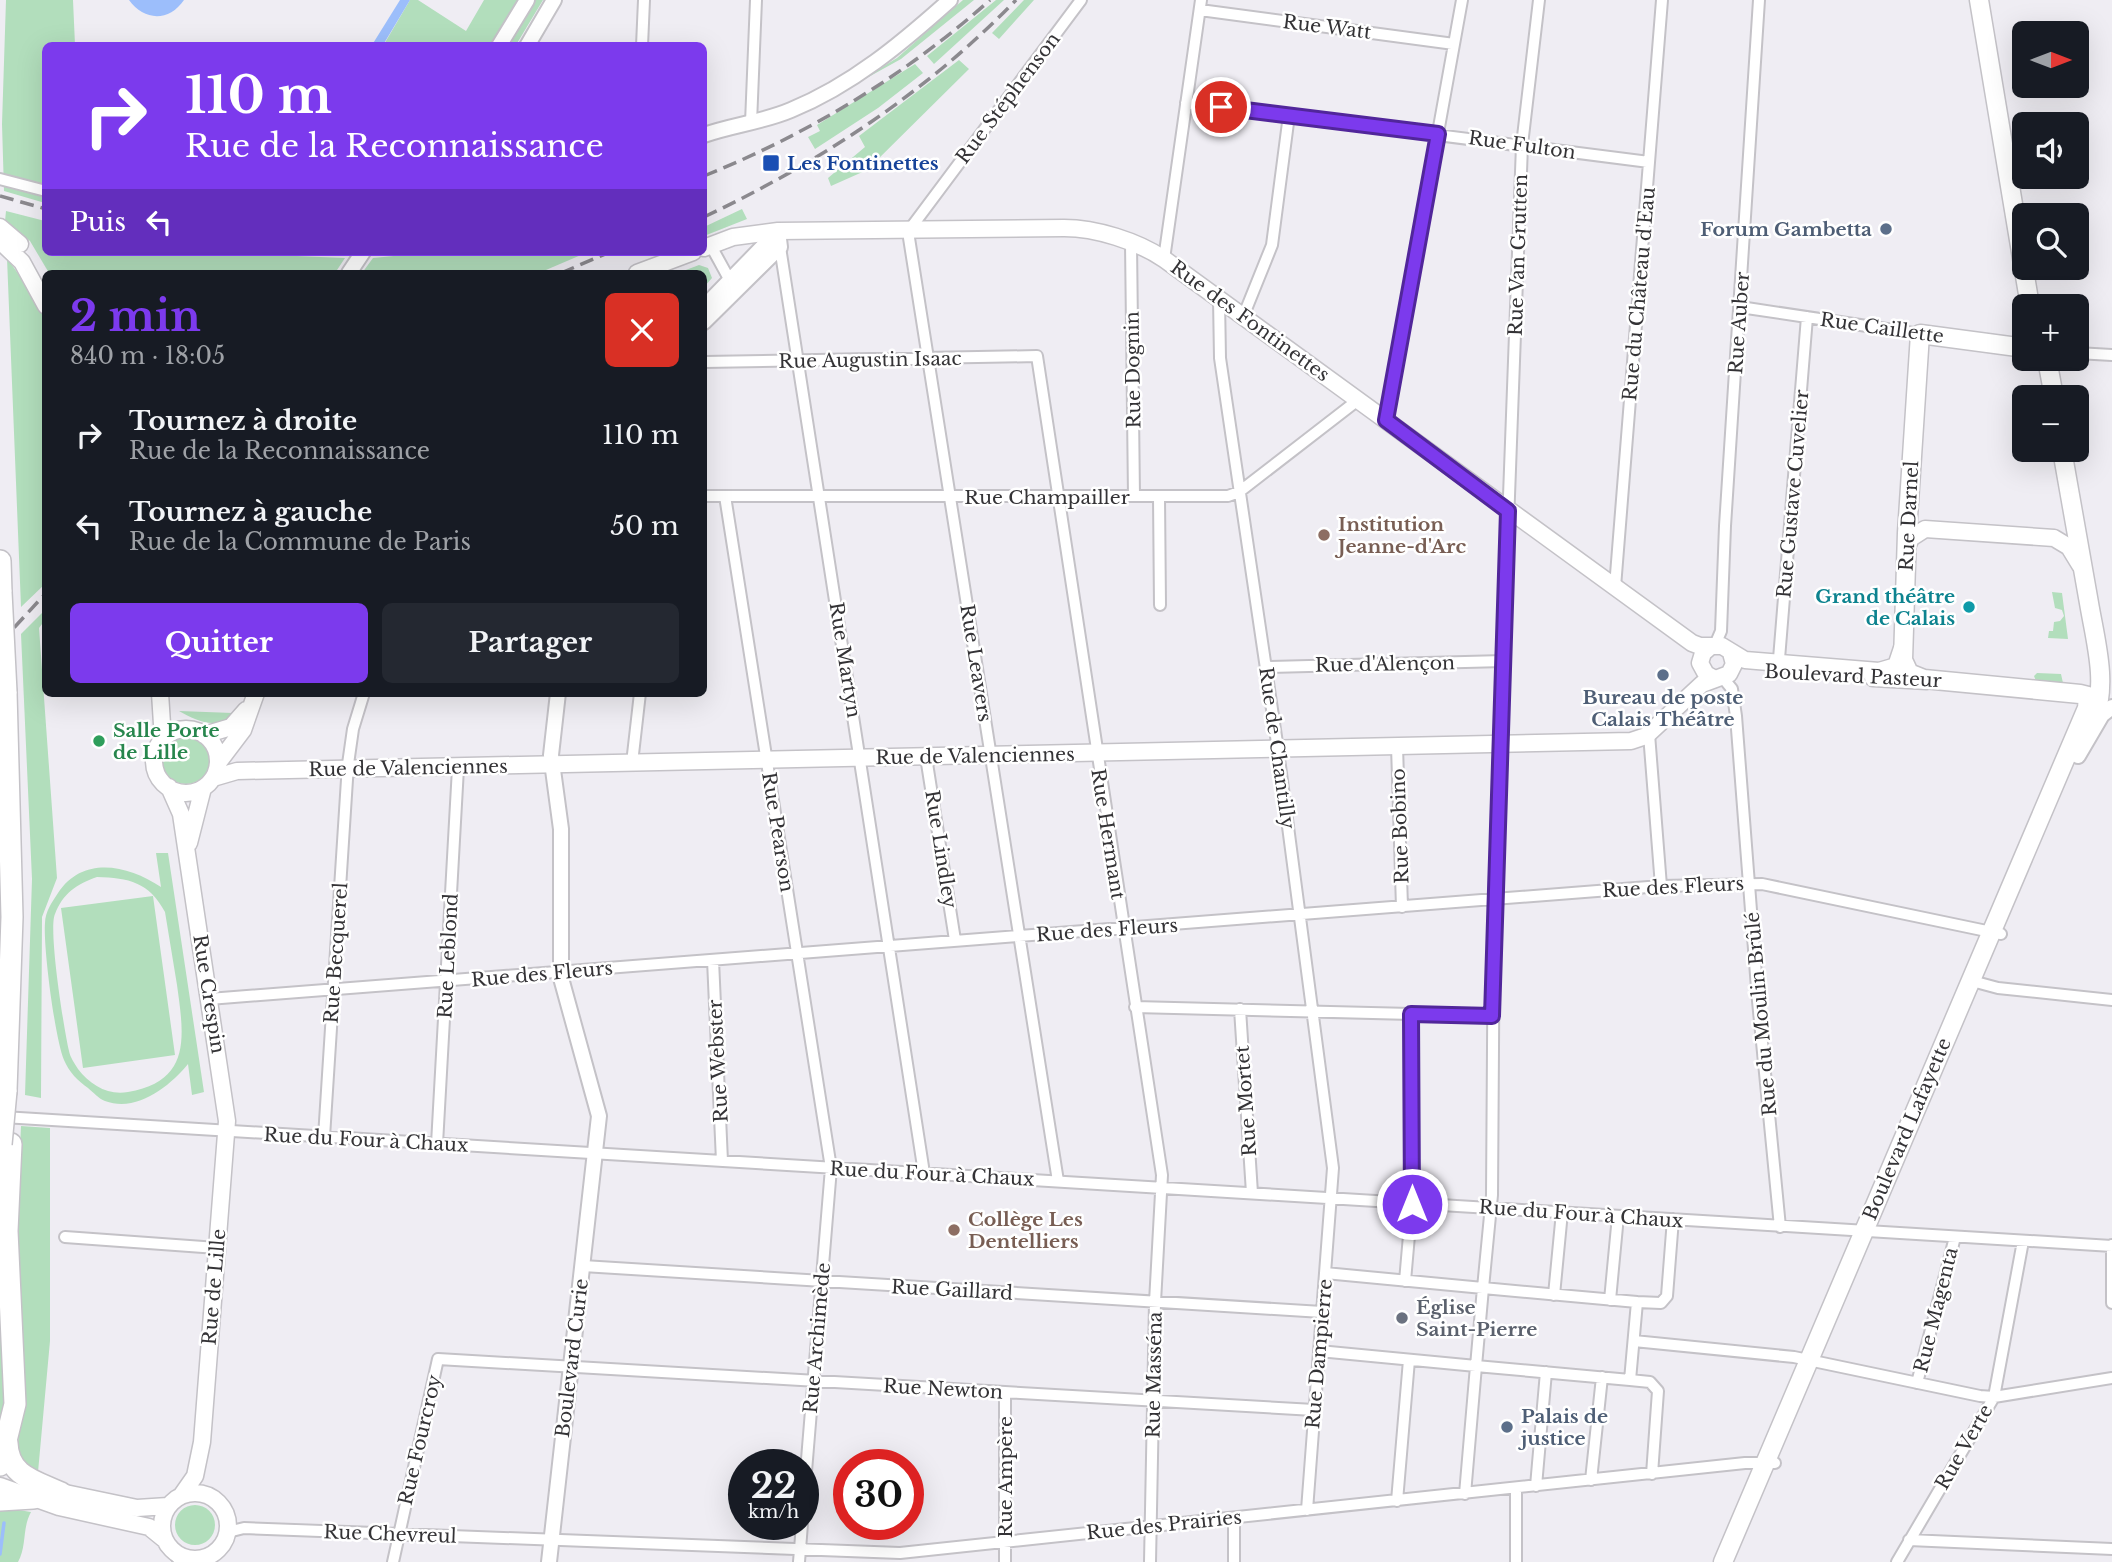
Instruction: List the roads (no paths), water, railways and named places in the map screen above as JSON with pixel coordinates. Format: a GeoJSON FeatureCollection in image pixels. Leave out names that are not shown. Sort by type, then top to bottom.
{"type":"FeatureCollection","features":[{"type":"Feature","properties":{"kind":"highway"},"geometry":{"type":"LineString","coordinates":[[0,561],[6,692],[12,978],[10,1091],[4,1146],[15,1392],[7,1443],[0,1465]]}},
{"type":"Feature","properties":{"kind":"highway"},"geometry":{"type":"LineString","coordinates":[[7,1443],[12,1464],[20,1475],[61,1493]]}},
{"type":"Feature","properties":{"kind":"highway"},"geometry":{"type":"LineString","coordinates":[[0,1500],[33,1498]]}},
{"type":"Feature","properties":{"kind":"main road"},"geometry":{"type":"LineString","coordinates":[[1979,0],[2029,294]]}},
{"type":"Feature","properties":{"kind":"main road"},"geometry":{"type":"LineString","coordinates":[[1988,0],[2022,203]]}},
{"type":"Feature","properties":{"kind":"main road"},"geometry":{"type":"LineString","coordinates":[[0,227],[26,250],[42,275]]}},
{"type":"Feature","properties":{"kind":"main road","name":"Rue des Fontinettes"},"geometry":{"type":"LineString","coordinates":[[707,247],[743,235],[773,245],[910,229],[1074,228],[1131,243],[1164,258],[1686,639],[1700,646],[1714,646]]}},
{"type":"Feature","properties":{"kind":"main road"},"geometry":{"type":"LineString","coordinates":[[0,241],[22,262],[42,299]]}},
{"type":"Feature","properties":{"kind":"main road"},"geometry":{"type":"LineString","coordinates":[[645,270],[682,256]]}},
{"type":"Feature","properties":{"kind":"main road","name":"Rue Caillette"},"geometry":{"type":"LineString","coordinates":[[1920,334],[2012,346]]}},
{"type":"Feature","properties":{"kind":"main road","name":"Rue Darnel"},"geometry":{"type":"LineString","coordinates":[[1902,647],[1920,334]]}},
{"type":"Feature","properties":{"kind":"main road"},"geometry":{"type":"LineString","coordinates":[[2064,462],[2103,701]]}},
{"type":"Feature","properties":{"kind":"main road"},"geometry":{"type":"LineString","coordinates":[[1906,549],[1916,533],[1929,529],[2049,537],[2069,547],[2080,562],[2085,580]]}},
{"type":"Feature","properties":{"kind":"main road"},"geometry":{"type":"LineString","coordinates":[[1649,734],[1699,686],[1723,677],[1734,664],[1731,653],[1714,646],[1705,651],[1700,663],[1704,673],[1723,677]]}},
{"type":"Feature","properties":{"kind":"main road"},"geometry":{"type":"LineString","coordinates":[[1902,647],[1906,670],[1931,680]]}},
{"type":"Feature","properties":{"kind":"main road","name":"Boulevard Pasteur"},"geometry":{"type":"LineString","coordinates":[[1723,677],[1742,670],[1778,667],[1885,671],[1897,664],[1902,647]]}},
{"type":"Feature","properties":{"kind":"main road","name":"Boulevard Pasteur"},"geometry":{"type":"LineString","coordinates":[[1731,653],[1745,660],[1778,667],[1931,680],[2074,686],[2101,678]]}},
{"type":"Feature","properties":{"kind":"main road","name":"Boulevard Pasteur"},"geometry":{"type":"LineString","coordinates":[[1976,683],[2103,701]]}},
{"type":"Feature","properties":{"kind":"main road"},"geometry":{"type":"LineString","coordinates":[[162,697],[163,740]]}},
{"type":"Feature","properties":{"kind":"main road"},"geometry":{"type":"LineString","coordinates":[[164,697],[172,713],[188,729],[204,735],[216,748],[211,777],[186,793],[169,787],[159,778],[155,765],[156,752],[163,740],[175,731],[188,729]]}},
{"type":"Feature","properties":{"kind":"main road"},"geometry":{"type":"LineString","coordinates":[[204,735],[236,724],[253,697]]}},
{"type":"Feature","properties":{"kind":"main road","name":"Rue Crespin"},"geometry":{"type":"LineString","coordinates":[[188,856],[191,827],[211,777],[243,730],[255,697]]}},
{"type":"Feature","properties":{"kind":"main road","name":"Boulevard Lafayette"},"geometry":{"type":"LineString","coordinates":[[1723,1562],[1770,1462],[1997,933],[2103,701]]}},
{"type":"Feature","properties":{"kind":"main road","name":"Boulevard Lafayette"},"geometry":{"type":"LineString","coordinates":[[1997,933],[2085,713],[2103,701]]}},
{"type":"Feature","properties":{"kind":"main road","name":"Rue de Valenciennes"},"geometry":{"type":"LineString","coordinates":[[211,777],[237,771],[1631,741],[1649,734]]}},
{"type":"Feature","properties":{"kind":"main road","name":"Rue Crespin"},"geometry":{"type":"LineString","coordinates":[[169,787],[179,807],[188,856],[227,1132]]}},
{"type":"Feature","properties":{"kind":"main road","name":"Rue de Lille"},"geometry":{"type":"LineString","coordinates":[[211,1496],[203,1477],[202,1442],[227,1132]]}},
{"type":"Feature","properties":{"kind":"main road","name":"Rue de Lille"},"geometry":{"type":"LineString","coordinates":[[174,1501],[195,1476],[202,1442]]}},
{"type":"Feature","properties":{"kind":"main road","name":"Boulevard Lafayette"},"geometry":{"type":"LineString","coordinates":[[1732,1562],[1770,1462]]}},
{"type":"Feature","properties":{"kind":"main road"},"geometry":{"type":"LineString","coordinates":[[0,1478],[144,1509],[196,1492],[211,1496],[226,1513],[228,1532],[220,1548],[204,1560],[190,1559],[175,1552],[159,1532],[149,1527],[83,1513],[0,1486]]}},
{"type":"Feature","properties":{"kind":"main road"},"geometry":{"type":"LineString","coordinates":[[174,1501],[162,1521],[175,1552]]}},
{"type":"Feature","properties":{"kind":"street"},"geometry":{"type":"LineString","coordinates":[[501,42],[527,0]]}},
{"type":"Feature","properties":{"kind":"street"},"geometry":{"type":"LineString","coordinates":[[529,42],[554,0]]}},
{"type":"Feature","properties":{"kind":"street"},"geometry":{"type":"LineString","coordinates":[[642,42],[644,0]]}},
{"type":"Feature","properties":{"kind":"street"},"geometry":{"type":"LineString","coordinates":[[751,123],[756,0]]}},
{"type":"Feature","properties":{"kind":"street"},"geometry":{"type":"LineString","coordinates":[[707,134],[793,109],[853,76],[895,48],[950,0]]}},
{"type":"Feature","properties":{"kind":"street","name":"Rue Stéphenson"},"geometry":{"type":"LineString","coordinates":[[910,229],[1081,0]]}},
{"type":"Feature","properties":{"kind":"street"},"geometry":{"type":"LineString","coordinates":[[1386,420],[1462,0]]}},
{"type":"Feature","properties":{"kind":"street","name":"Rue Van Grutten"},"geometry":{"type":"LineString","coordinates":[[1465,1494],[1491,1208],[1495,1028],[1492,1016],[1494,901],[1522,145],[1539,0]]}},
{"type":"Feature","properties":{"kind":"street","name":"Rue du Château d'Eau"},"geometry":{"type":"LineString","coordinates":[[1615,587],[1662,0]]}},
{"type":"Feature","properties":{"kind":"street","name":"Rue Auber"},"geometry":{"type":"LineString","coordinates":[[1714,646],[1721,631],[1759,0]]}},
{"type":"Feature","properties":{"kind":"street"},"geometry":{"type":"LineString","coordinates":[[1164,258],[1201,5]]}},
{"type":"Feature","properties":{"kind":"street","name":"Rue Watt"},"geometry":{"type":"LineString","coordinates":[[1201,5],[1454,44]]}},
{"type":"Feature","properties":{"kind":"street","name":"Rue Fulton"},"geometry":{"type":"LineString","coordinates":[[1186,103],[1649,162]]}},
{"type":"Feature","properties":{"kind":"street"},"geometry":{"type":"LineString","coordinates":[[1243,317],[1274,239],[1289,115]]}},
{"type":"Feature","properties":{"kind":"street"},"geometry":{"type":"LineString","coordinates":[[0,179],[42,190]]}},
{"type":"Feature","properties":{"kind":"street","name":"Rue Leavers"},"geometry":{"type":"LineString","coordinates":[[910,229],[927,359],[1058,1181]]}},
{"type":"Feature","properties":{"kind":"street","name":"Rue Dognin"},"geometry":{"type":"LineString","coordinates":[[1131,243],[1134,496]]}},
{"type":"Feature","properties":{"kind":"street"},"geometry":{"type":"LineString","coordinates":[[707,319],[733,286],[773,245]]}},
{"type":"Feature","properties":{"kind":"street","name":"Rue Martyn"},"geometry":{"type":"LineString","coordinates":[[773,245],[799,361],[924,1173]]}},
{"type":"Feature","properties":{"kind":"street"},"geometry":{"type":"LineString","coordinates":[[707,247],[733,286]]}},
{"type":"Feature","properties":{"kind":"street"},"geometry":{"type":"LineString","coordinates":[[707,305],[733,286]]}},
{"type":"Feature","properties":{"kind":"street","name":"Rue de Chantilly"},"geometry":{"type":"LineString","coordinates":[[1219,299],[1220,358],[1278,749],[1311,1011],[1332,1151],[1332,1198]]}},
{"type":"Feature","properties":{"kind":"street","name":"Rue Caillette"},"geometry":{"type":"LineString","coordinates":[[1740,307],[1920,334]]}},
{"type":"Feature","properties":{"kind":"street","name":"Rue Gustave Cuvelier"},"geometry":{"type":"LineString","coordinates":[[1778,667],[1807,317]]}},
{"type":"Feature","properties":{"kind":"street"},"geometry":{"type":"LineString","coordinates":[[2089,354],[2112,355]]}},
{"type":"Feature","properties":{"kind":"street","name":"Rue Augustin Isaac"},"geometry":{"type":"LineString","coordinates":[[707,362],[1037,356]]}},
{"type":"Feature","properties":{"kind":"street","name":"Rue Hermant"},"geometry":{"type":"LineString","coordinates":[[1037,356],[1162,1188]]}},
{"type":"Feature","properties":{"kind":"street"},"geometry":{"type":"LineString","coordinates":[[1240,492],[1358,400]]}},
{"type":"Feature","properties":{"kind":"street","name":"Rue Champailler"},"geometry":{"type":"LineString","coordinates":[[707,496],[1159,497],[1228,496],[1240,492]]}},
{"type":"Feature","properties":{"kind":"street","name":"Rue Pearson"},"geometry":{"type":"LineString","coordinates":[[725,496],[831,1168]]}},
{"type":"Feature","properties":{"kind":"street"},"geometry":{"type":"LineString","coordinates":[[1159,497],[1160,605]]}},
{"type":"Feature","properties":{"kind":"street","name":"Rue d'Alençon"},"geometry":{"type":"LineString","coordinates":[[1266,667],[1504,660]]}},
{"type":"Feature","properties":{"kind":"street","name":"Rue du Moulin Brûlé"},"geometry":{"type":"LineString","coordinates":[[1723,677],[1732,689],[1734,699],[1780,1227]]}},
{"type":"Feature","properties":{"kind":"street","name":"Rue Becquerel"},"geometry":{"type":"LineString","coordinates":[[324,1137],[348,769],[353,729],[364,697]]}},
{"type":"Feature","properties":{"kind":"street","name":"Boulevard Curie"},"geometry":{"type":"LineString","coordinates":[[549,1562],[599,1110],[563,990],[561,973],[561,829],[552,765],[558,697]]}},
{"type":"Feature","properties":{"kind":"street"},"geometry":{"type":"LineString","coordinates":[[632,763],[640,697]]}},
{"type":"Feature","properties":{"kind":"street"},"geometry":{"type":"LineString","coordinates":[[1649,734],[1661,886]]}},
{"type":"Feature","properties":{"kind":"street","name":"Rue Bobino"},"geometry":{"type":"LineString","coordinates":[[1397,746],[1402,907]]}},
{"type":"Feature","properties":{"kind":"street","name":"Rue Lindley"},"geometry":{"type":"LineString","coordinates":[[926,757],[955,940]]}},
{"type":"Feature","properties":{"kind":"street","name":"Rue Leblond"},"geometry":{"type":"LineString","coordinates":[[437,1144],[458,768]]}},
{"type":"Feature","properties":{"kind":"street","name":"Rue des Fleurs"},"geometry":{"type":"LineString","coordinates":[[209,999],[1661,886],[1676,888],[1750,883],[1997,933]]}},
{"type":"Feature","properties":{"kind":"street","name":"Rue Webster"},"geometry":{"type":"LineString","coordinates":[[713,960],[722,1161]]}},
{"type":"Feature","properties":{"kind":"street"},"geometry":{"type":"LineString","coordinates":[[1976,982],[2112,1000]]}},
{"type":"Feature","properties":{"kind":"street"},"geometry":{"type":"LineString","coordinates":[[1135,1007],[1492,1016]]}},
{"type":"Feature","properties":{"kind":"street","name":"Rue Mortet"},"geometry":{"type":"LineString","coordinates":[[1240,1009],[1252,1193]]}},
{"type":"Feature","properties":{"kind":"street"},"geometry":{"type":"LineString","coordinates":[[1405,1281],[1412,1204],[1411,1014]]}},
{"type":"Feature","properties":{"kind":"street","name":"Rue du Four à Chaux"},"geometry":{"type":"LineString","coordinates":[[0,1117],[1780,1227],[2112,1245]]}},
{"type":"Feature","properties":{"kind":"street","name":"Rue Archimède"},"geometry":{"type":"LineString","coordinates":[[808,1449],[831,1168]]}},
{"type":"Feature","properties":{"kind":"street","name":"Rue Masséna"},"geometry":{"type":"LineString","coordinates":[[1150,1562],[1156,1302],[1162,1188]]}},
{"type":"Feature","properties":{"kind":"street","name":"Rue Dampierre"},"geometry":{"type":"LineString","coordinates":[[1307,1510],[1332,1198]]}},
{"type":"Feature","properties":{"kind":"street"},"geometry":{"type":"LineString","coordinates":[[1554,1295],[1562,1212]]}},
{"type":"Feature","properties":{"kind":"street"},"geometry":{"type":"LineString","coordinates":[[1610,1300],[1618,1216]]}},
{"type":"Feature","properties":{"kind":"street"},"geometry":{"type":"LineString","coordinates":[[1325,1273],[1661,1303],[1667,1296],[1673,1219]]}},
{"type":"Feature","properties":{"kind":"street"},"geometry":{"type":"LineString","coordinates":[[65,1237],[218,1248]]}},
{"type":"Feature","properties":{"kind":"street","name":"Rue Magenta"},"geometry":{"type":"LineString","coordinates":[[1917,1383],[1955,1237]]}},
{"type":"Feature","properties":{"kind":"street","name":"Rue Verte"},"geometry":{"type":"LineString","coordinates":[[1896,1562],[1994,1396],[2023,1241]]}},
{"type":"Feature","properties":{"kind":"street"},"geometry":{"type":"LineString","coordinates":[[2112,1245],[2112,1303]]}},
{"type":"Feature","properties":{"kind":"street","name":"Rue Gaillard"},"geometry":{"type":"LineString","coordinates":[[583,1266],[1322,1312]]}},
{"type":"Feature","properties":{"kind":"street"},"geometry":{"type":"LineString","coordinates":[[1630,1380],[1637,1302]]}},
{"type":"Feature","properties":{"kind":"street"},"geometry":{"type":"LineString","coordinates":[[1634,1341],[1813,1361],[1994,1396],[2112,1378]]}},
{"type":"Feature","properties":{"kind":"street"},"geometry":{"type":"LineString","coordinates":[[1319,1350],[1650,1382],[1657,1387],[1653,1474]]}},
{"type":"Feature","properties":{"kind":"street","name":"Rue Newton"},"geometry":{"type":"LineString","coordinates":[[438,1359],[1314,1410]]}},
{"type":"Feature","properties":{"kind":"street","name":"Rue Fourcroy"},"geometry":{"type":"LineString","coordinates":[[393,1562],[438,1359]]}},
{"type":"Feature","properties":{"kind":"street"},"geometry":{"type":"LineString","coordinates":[[1397,1501],[1409,1360]]}},
{"type":"Feature","properties":{"kind":"street"},"geometry":{"type":"LineString","coordinates":[[1536,1486],[1546,1372]]}},
{"type":"Feature","properties":{"kind":"street"},"geometry":{"type":"LineString","coordinates":[[1591,1480],[1602,1377]]}},
{"type":"Feature","properties":{"kind":"street","name":"Rue Ampère"},"geometry":{"type":"LineString","coordinates":[[1005,1393],[1005,1562]]}},
{"type":"Feature","properties":{"kind":"street","name":"Rue des Prairies"},"geometry":{"type":"LineString","coordinates":[[551,1541],[799,1556],[900,1558],[1150,1526],[1770,1462]]}},
{"type":"Feature","properties":{"kind":"street"},"geometry":{"type":"LineString","coordinates":[[1516,1488],[1517,1562]]}},
{"type":"Feature","properties":{"kind":"street"},"geometry":{"type":"LineString","coordinates":[[1234,1518],[1234,1562]]}},
{"type":"Feature","properties":{"kind":"street","name":"Rue Chevreul"},"geometry":{"type":"LineString","coordinates":[[228,1532],[244,1528],[551,1541]]}},
{"type":"Feature","properties":{"kind":"street"},"geometry":{"type":"LineString","coordinates":[[1909,1540],[2112,1549]]}},
{"type":"Feature","properties":{"kind":"water"},"geometry":{"type":"Polygon","coordinates":[[[129,0],[184,0],[171,12],[156,16],[142,12],[129,0]]]}},
{"type":"Feature","properties":{"kind":"water"},"geometry":{"type":"Polygon","coordinates":[[[400,0],[410,0],[385,42],[374,42],[400,0]]]}},
{"type":"Feature","properties":{"kind":"waterway"},"geometry":{"type":"LineString","coordinates":[[0,1554],[4,1523]]}},
{"type":"Feature","properties":{"kind":"railway"},"geometry":{"type":"LineString","coordinates":[[707,175],[818,122],[890,78],[990,0]]}},
{"type":"Feature","properties":{"kind":"railway"},"geometry":{"type":"LineString","coordinates":[[707,216],[789,173],[870,123],[946,65],[1016,0]]}},
{"type":"Feature","properties":{"kind":"railway"},"geometry":{"type":"LineString","coordinates":[[0,196],[42,208]]}},
{"type":"Feature","properties":{"kind":"railway"},"geometry":{"type":"LineString","coordinates":[[568,270],[601,256]]}},
{"type":"Feature","properties":{"kind":"railway"},"geometry":{"type":"LineString","coordinates":[[0,643],[42,597]]}},
{"type":"Feature","properties":{"kind":"place","name":"Les Fontinettes"},"geometry":{"type":"Point","coordinates":[771,163]}},
{"type":"Feature","properties":{"kind":"place","name":"Forum Gambetta"},"geometry":{"type":"Point","coordinates":[1886,229]}},
{"type":"Feature","properties":{"kind":"place","name":"Institution Jeanne-d'Arc"},"geometry":{"type":"Point","coordinates":[1324,535]}},
{"type":"Feature","properties":{"kind":"place","name":"Grand théâtre de Calais"},"geometry":{"type":"Point","coordinates":[1969,607]}},
{"type":"Feature","properties":{"kind":"place","name":"Bureau de poste Calais Théâtre"},"geometry":{"type":"Point","coordinates":[1663,675]}},
{"type":"Feature","properties":{"kind":"place","name":"Salle Porte de Lille"},"geometry":{"type":"Point","coordinates":[99,741]}},
{"type":"Feature","properties":{"kind":"place","name":"Collège Les Dentelliers"},"geometry":{"type":"Point","coordinates":[954,1230]}},
{"type":"Feature","properties":{"kind":"place","name":"Église Saint-Pierre"},"geometry":{"type":"Point","coordinates":[1402,1318]}},
{"type":"Feature","properties":{"kind":"place","name":"Palais de justice"},"geometry":{"type":"Point","coordinates":[1507,1427]}}]}
